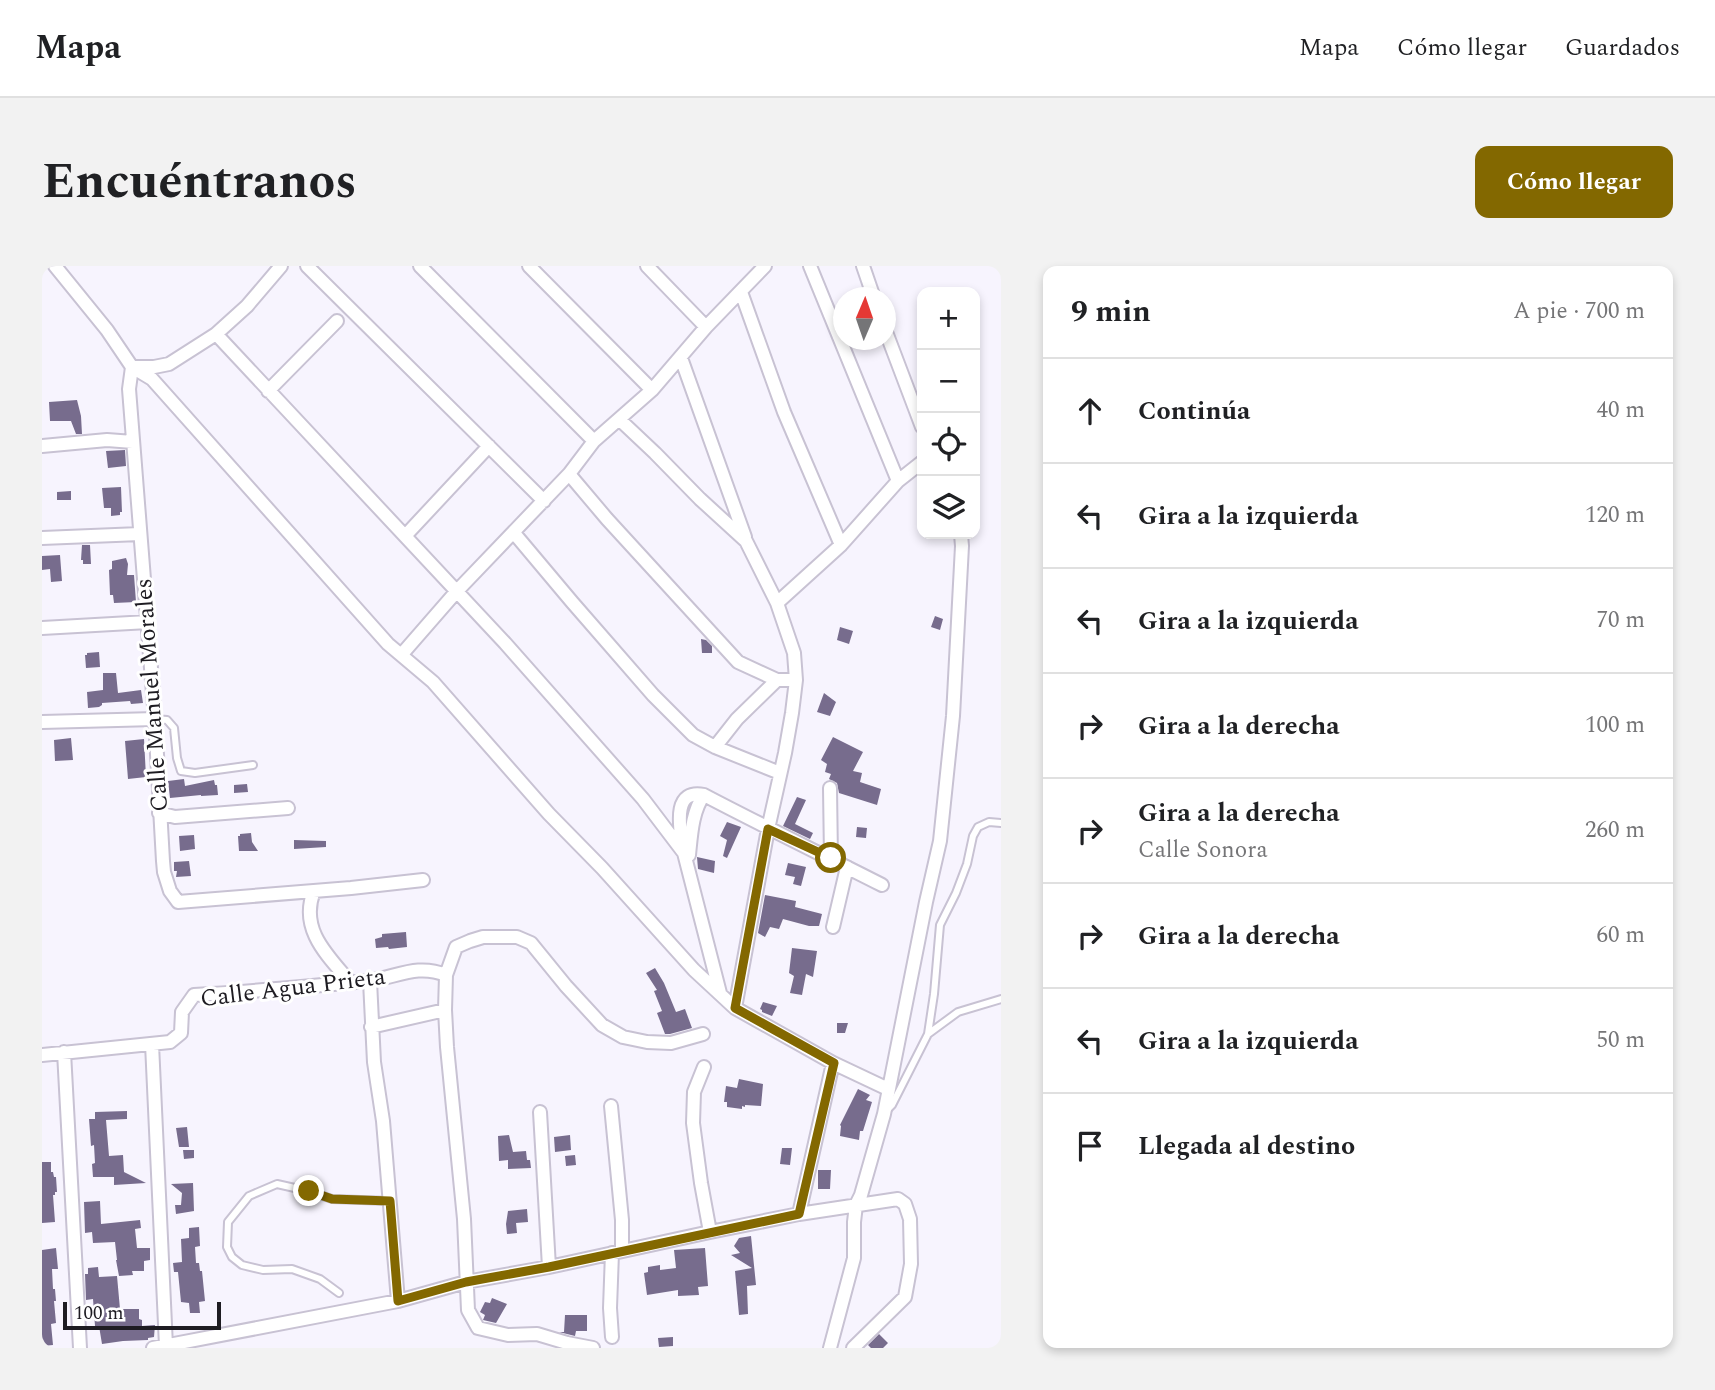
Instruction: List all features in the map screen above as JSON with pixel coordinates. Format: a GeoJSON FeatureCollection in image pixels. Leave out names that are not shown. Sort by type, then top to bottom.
{"type":"FeatureCollection","features":[{"type":"Feature","properties":{"kind":"street"},"geometry":{"type":"LineString","coordinates":[[55,266],[107,330],[132,367],[152,379],[388,643],[433,682],[540,804],[694,970],[735,1008],[834,1063],[888,1089]]}},
{"type":"Feature","properties":{"kind":"street"},"geometry":{"type":"LineString","coordinates":[[132,367],[169,364],[216,334],[247,306],[281,266]]}},
{"type":"Feature","properties":{"kind":"street"},"geometry":{"type":"LineString","coordinates":[[307,266],[544,501]]}},
{"type":"Feature","properties":{"kind":"street"},"geometry":{"type":"LineString","coordinates":[[420,266],[594,442]]}},
{"type":"Feature","properties":{"kind":"street"},"geometry":{"type":"LineString","coordinates":[[529,266],[652,390]]}},
{"type":"Feature","properties":{"kind":"street"},"geometry":{"type":"LineString","coordinates":[[401,654],[569,474],[594,442],[652,390],[706,327],[765,266]]}},
{"type":"Feature","properties":{"kind":"street"},"geometry":{"type":"LineString","coordinates":[[810,266],[898,481]]}},
{"type":"Feature","properties":{"kind":"street"},"geometry":{"type":"LineString","coordinates":[[863,266],[870,287]]}},
{"type":"Feature","properties":{"kind":"street"},"geometry":{"type":"LineString","coordinates":[[651,267],[706,327]]}},
{"type":"Feature","properties":{"kind":"street"},"geometry":{"type":"LineString","coordinates":[[741,292],[784,412],[841,545]]}},
{"type":"Feature","properties":{"kind":"street"},"geometry":{"type":"LineString","coordinates":[[268,391],[337,321]]}},
{"type":"Feature","properties":{"kind":"street"},"geometry":{"type":"LineString","coordinates":[[216,334],[457,592],[643,799],[686,859],[720,993]]}},
{"type":"Feature","properties":{"kind":"street"},"geometry":{"type":"LineString","coordinates":[[893,350],[917,414]]}},
{"type":"Feature","properties":{"kind":"street"},"geometry":{"type":"LineString","coordinates":[[681,358],[746,541],[778,603],[794,653],[796,680],[792,713],[735,1008]]}},
{"type":"Feature","properties":{"kind":"street","name":"Calle Manuel Morales"},"geometry":{"type":"LineString","coordinates":[[132,367],[130,389],[133,442],[155,719],[159,813],[164,872],[170,891],[178,902],[422,880]]}},
{"type":"Feature","properties":{"kind":"street"},"geometry":{"type":"LineString","coordinates":[[620,420],[746,541]]}},
{"type":"Feature","properties":{"kind":"street"},"geometry":{"type":"LineString","coordinates":[[42,446],[107,440],[133,442]]}},
{"type":"Feature","properties":{"kind":"street"},"geometry":{"type":"LineString","coordinates":[[405,536],[489,446]]}},
{"type":"Feature","properties":{"kind":"street"},"geometry":{"type":"LineString","coordinates":[[778,603],[841,545],[898,481],[917,466]]}},
{"type":"Feature","properties":{"kind":"street"},"geometry":{"type":"LineString","coordinates":[[569,474],[738,662],[777,680],[796,680]]}},
{"type":"Feature","properties":{"kind":"street"},"geometry":{"type":"LineString","coordinates":[[514,533],[653,695],[693,735],[715,747],[780,773]]}},
{"type":"Feature","properties":{"kind":"street"},"geometry":{"type":"LineString","coordinates":[[42,538],[140,534]]}},
{"type":"Feature","properties":{"kind":"street"},"geometry":{"type":"LineString","coordinates":[[830,1348],[854,1258],[856,1205],[884,1114],[940,841],[953,716],[961,539]]}},
{"type":"Feature","properties":{"kind":"street"},"geometry":{"type":"LineString","coordinates":[[42,628],[148,622]]}},
{"type":"Feature","properties":{"kind":"street"},"geometry":{"type":"LineString","coordinates":[[715,747],[737,719],[777,680]]}},
{"type":"Feature","properties":{"kind":"street"},"geometry":{"type":"LineString","coordinates":[[42,722],[155,719]]}},
{"type":"Feature","properties":{"kind":"street"},"geometry":{"type":"LineString","coordinates":[[830,788],[831,858]]}},
{"type":"Feature","properties":{"kind":"street"},"geometry":{"type":"LineString","coordinates":[[686,859],[695,817],[704,795],[882,885]]}},
{"type":"Feature","properties":{"kind":"street"},"geometry":{"type":"LineString","coordinates":[[159,813],[175,817],[288,808]]}},
{"type":"Feature","properties":{"kind":"street"},"geometry":{"type":"LineString","coordinates":[[833,927],[847,867]]}},
{"type":"Feature","properties":{"kind":"street"},"geometry":{"type":"LineString","coordinates":[[314,891],[308,917],[321,947],[351,982]]}},
{"type":"Feature","properties":{"kind":"street"},"geometry":{"type":"LineString","coordinates":[[593,1348],[537,1334],[508,1335],[478,1328],[468,1310],[464,1219],[447,1047],[446,975],[456,947],[483,937],[517,937],[531,943],[601,1026],[623,1037],[647,1042],[671,1042],[703,1034]]}},
{"type":"Feature","properties":{"kind":"street","name":"Calle Agua Prieta"},"geometry":{"type":"LineString","coordinates":[[42,1055],[170,1041],[181,1034],[182,1012],[194,995],[370,981],[418,969],[435,970],[446,975]]}},
{"type":"Feature","properties":{"kind":"street"},"geometry":{"type":"LineString","coordinates":[[370,981],[376,1080],[383,1121],[398,1301]]}},
{"type":"Feature","properties":{"kind":"street"},"geometry":{"type":"LineString","coordinates":[[372,1027],[445,1010]]}},
{"type":"Feature","properties":{"kind":"street"},"geometry":{"type":"LineString","coordinates":[[152,1044],[160,1347],[398,1301],[466,1282],[799,1214],[898,1199],[905,1204],[910,1219],[911,1264],[905,1297],[853,1348]]}},
{"type":"Feature","properties":{"kind":"street"},"geometry":{"type":"LineString","coordinates":[[64,1052],[80,1348]]}},
{"type":"Feature","properties":{"kind":"street"},"geometry":{"type":"LineString","coordinates":[[799,1214],[834,1063]]}},
{"type":"Feature","properties":{"kind":"street"},"geometry":{"type":"LineString","coordinates":[[704,1067],[694,1092],[693,1123],[710,1232]]}},
{"type":"Feature","properties":{"kind":"street"},"geometry":{"type":"LineString","coordinates":[[611,1106],[622,1220],[610,1308],[612,1337]]}},
{"type":"Feature","properties":{"kind":"street"},"geometry":{"type":"LineString","coordinates":[[540,1112],[549,1267]]}},
{"type":"Feature","properties":{"kind":"lane"},"geometry":{"type":"LineString","coordinates":[[155,719],[167,720],[174,729],[181,771],[195,773],[253,765]]}},
{"type":"Feature","properties":{"kind":"lane"},"geometry":{"type":"LineString","coordinates":[[884,1114],[892,1105],[928,1034],[940,925],[960,883],[973,836],[978,827],[989,822],[1001,823]]}},
{"type":"Feature","properties":{"kind":"lane"},"geometry":{"type":"LineString","coordinates":[[928,1034],[958,1012],[1001,999]]}},
{"type":"Feature","properties":{"kind":"lane"},"geometry":{"type":"LineString","coordinates":[[340,1293],[320,1279],[292,1269],[263,1270],[242,1265],[232,1257],[227,1247],[228,1222],[249,1196],[277,1184],[332,1199],[390,1201]]}},
{"type":"Feature","properties":{"kind":"building"},"geometry":{"type":"Polygon","coordinates":[[[77,400],[82,434],[76,434],[71,421],[50,421],[49,402],[77,400]]]}},
{"type":"Feature","properties":{"kind":"building"},"geometry":{"type":"Polygon","coordinates":[[[125,450],[126,466],[108,468],[106,451],[125,450]]]}},
{"type":"Feature","properties":{"kind":"building"},"geometry":{"type":"Polygon","coordinates":[[[121,487],[122,512],[120,515],[111,516],[111,508],[104,508],[102,488],[121,487]]]}},
{"type":"Feature","properties":{"kind":"building"},"geometry":{"type":"Polygon","coordinates":[[[71,491],[71,500],[57,500],[57,492],[71,491]]]}},
{"type":"Feature","properties":{"kind":"building"},"geometry":{"type":"Polygon","coordinates":[[[82,545],[90,545],[91,564],[83,564],[81,560],[82,545]]]}},
{"type":"Feature","properties":{"kind":"building"},"geometry":{"type":"Polygon","coordinates":[[[60,555],[62,581],[51,582],[50,569],[42,570],[42,556],[60,555]]]}},
{"type":"Feature","properties":{"kind":"building"},"geometry":{"type":"Polygon","coordinates":[[[126,558],[127,575],[134,575],[136,602],[114,603],[113,595],[110,595],[109,570],[112,569],[112,561],[126,558]]]}},
{"type":"Feature","properties":{"kind":"building"},"geometry":{"type":"Polygon","coordinates":[[[935,616],[943,619],[940,630],[931,627],[935,616]]]}},
{"type":"Feature","properties":{"kind":"building"},"geometry":{"type":"Polygon","coordinates":[[[840,627],[853,631],[849,644],[837,640],[840,627]]]}},
{"type":"Feature","properties":{"kind":"building"},"geometry":{"type":"Polygon","coordinates":[[[701,639],[712,646],[712,653],[702,653],[701,639]]]}},
{"type":"Feature","properties":{"kind":"building"},"geometry":{"type":"Polygon","coordinates":[[[99,652],[100,667],[86,668],[85,655],[99,652]]]}},
{"type":"Feature","properties":{"kind":"building"},"geometry":{"type":"Polygon","coordinates":[[[103,673],[116,673],[118,693],[141,690],[143,703],[102,703],[99,707],[88,708],[87,692],[103,690],[103,673]]]}},
{"type":"Feature","properties":{"kind":"building"},"geometry":{"type":"Polygon","coordinates":[[[824,693],[836,702],[830,716],[817,712],[824,693]]]}},
{"type":"Feature","properties":{"kind":"building"},"geometry":{"type":"Polygon","coordinates":[[[833,737],[863,752],[853,771],[862,773],[860,782],[881,789],[877,805],[839,793],[837,783],[829,779],[831,774],[825,772],[827,764],[821,760],[833,737]]]}},
{"type":"Feature","properties":{"kind":"building"},"geometry":{"type":"Polygon","coordinates":[[[71,738],[73,760],[55,761],[54,740],[71,738]]]}},
{"type":"Feature","properties":{"kind":"building"},"geometry":{"type":"Polygon","coordinates":[[[144,739],[146,777],[128,779],[125,741],[144,739]]]}},
{"type":"Feature","properties":{"kind":"building"},"geometry":{"type":"Polygon","coordinates":[[[184,779],[185,786],[214,780],[218,795],[170,798],[168,781],[184,779]]]}},
{"type":"Feature","properties":{"kind":"building"},"geometry":{"type":"Polygon","coordinates":[[[247,784],[248,792],[234,793],[234,785],[247,784]]]}},
{"type":"Feature","properties":{"kind":"building"},"geometry":{"type":"Polygon","coordinates":[[[797,797],[806,800],[795,824],[813,833],[810,839],[783,826],[797,797]]]}},
{"type":"Feature","properties":{"kind":"building"},"geometry":{"type":"Polygon","coordinates":[[[727,822],[741,827],[727,858],[723,856],[727,840],[720,836],[727,822]]]}},
{"type":"Feature","properties":{"kind":"building"},"geometry":{"type":"Polygon","coordinates":[[[857,827],[867,828],[866,838],[856,837],[857,827]]]}},
{"type":"Feature","properties":{"kind":"building"},"geometry":{"type":"Polygon","coordinates":[[[251,833],[252,842],[258,851],[239,851],[238,836],[251,833]]]}},
{"type":"Feature","properties":{"kind":"building"},"geometry":{"type":"Polygon","coordinates":[[[194,835],[195,849],[180,851],[179,836],[194,835]]]}},
{"type":"Feature","properties":{"kind":"building"},"geometry":{"type":"Polygon","coordinates":[[[294,840],[326,841],[326,847],[294,849],[294,840]]]}},
{"type":"Feature","properties":{"kind":"building"},"geometry":{"type":"Polygon","coordinates":[[[697,857],[715,861],[714,873],[698,869],[697,857]]]}},
{"type":"Feature","properties":{"kind":"building"},"geometry":{"type":"Polygon","coordinates":[[[189,861],[191,876],[176,877],[174,862],[189,861]]]}},
{"type":"Feature","properties":{"kind":"building"},"geometry":{"type":"Polygon","coordinates":[[[788,863],[806,867],[801,886],[793,884],[795,877],[785,875],[788,863]]]}},
{"type":"Feature","properties":{"kind":"building"},"geometry":{"type":"Polygon","coordinates":[[[765,895],[796,901],[795,907],[822,914],[819,926],[783,919],[779,929],[770,927],[765,937],[758,933],[765,895]]]}},
{"type":"Feature","properties":{"kind":"building"},"geometry":{"type":"Polygon","coordinates":[[[406,932],[407,947],[376,948],[375,939],[382,937],[382,934],[406,932]]]}},
{"type":"Feature","properties":{"kind":"building"},"geometry":{"type":"Polygon","coordinates":[[[792,948],[817,951],[813,977],[806,974],[802,995],[790,993],[794,976],[789,973],[792,948]]]}},
{"type":"Feature","properties":{"kind":"building"},"geometry":{"type":"Polygon","coordinates":[[[655,968],[676,1012],[685,1009],[692,1028],[665,1034],[657,1013],[662,1011],[654,991],[657,990],[646,973],[655,968]]]}},
{"type":"Feature","properties":{"kind":"building"},"geometry":{"type":"Polygon","coordinates":[[[763,1002],[777,1006],[772,1016],[760,1009],[763,1002]]]}},
{"type":"Feature","properties":{"kind":"building"},"geometry":{"type":"Polygon","coordinates":[[[837,1023],[848,1023],[845,1033],[837,1033],[837,1023]]]}},
{"type":"Feature","properties":{"kind":"building"},"geometry":{"type":"Polygon","coordinates":[[[739,1079],[763,1084],[761,1106],[745,1105],[742,1109],[727,1107],[727,1102],[724,1102],[726,1086],[737,1088],[739,1079]]]}},
{"type":"Feature","properties":{"kind":"building"},"geometry":{"type":"Polygon","coordinates":[[[858,1089],[870,1095],[866,1100],[872,1102],[859,1140],[840,1136],[840,1125],[858,1089]]]}},
{"type":"Feature","properties":{"kind":"building"},"geometry":{"type":"Polygon","coordinates":[[[127,1111],[127,1119],[106,1120],[109,1156],[123,1155],[124,1172],[146,1183],[114,1185],[114,1177],[93,1177],[94,1145],[91,1146],[89,1119],[95,1119],[95,1112],[127,1111]]]}},
{"type":"Feature","properties":{"kind":"building"},"geometry":{"type":"Polygon","coordinates":[[[187,1127],[189,1147],[179,1147],[176,1128],[187,1127]]]}},
{"type":"Feature","properties":{"kind":"building"},"geometry":{"type":"Polygon","coordinates":[[[509,1135],[513,1152],[526,1151],[531,1168],[508,1169],[508,1160],[499,1161],[498,1136],[509,1135]]]}},
{"type":"Feature","properties":{"kind":"building"},"geometry":{"type":"Polygon","coordinates":[[[570,1135],[571,1150],[555,1152],[554,1137],[570,1135]]]}},
{"type":"Feature","properties":{"kind":"building"},"geometry":{"type":"Polygon","coordinates":[[[782,1148],[792,1148],[790,1165],[780,1164],[782,1148]]]}},
{"type":"Feature","properties":{"kind":"building"},"geometry":{"type":"Polygon","coordinates":[[[183,1150],[194,1150],[194,1158],[184,1159],[183,1150]]]}},
{"type":"Feature","properties":{"kind":"building"},"geometry":{"type":"Polygon","coordinates":[[[575,1155],[576,1165],[566,1166],[565,1156],[575,1155]]]}},
{"type":"Feature","properties":{"kind":"building"},"geometry":{"type":"Polygon","coordinates":[[[42,1162],[51,1162],[51,1172],[56,1177],[57,1192],[53,1195],[55,1222],[42,1223],[42,1162]]]}},
{"type":"Feature","properties":{"kind":"building"},"geometry":{"type":"Polygon","coordinates":[[[818,1170],[831,1170],[830,1189],[818,1189],[818,1170]]]}},
{"type":"Feature","properties":{"kind":"building"},"geometry":{"type":"Polygon","coordinates":[[[193,1183],[194,1211],[176,1214],[175,1205],[181,1205],[182,1193],[171,1184],[193,1183]]]}},
{"type":"Feature","properties":{"kind":"building"},"geometry":{"type":"Polygon","coordinates":[[[100,1201],[101,1224],[140,1220],[141,1228],[135,1229],[137,1248],[150,1248],[150,1260],[144,1261],[144,1271],[132,1271],[133,1275],[119,1276],[115,1242],[93,1243],[92,1232],[85,1233],[84,1202],[100,1201]]]}},
{"type":"Feature","properties":{"kind":"building"},"geometry":{"type":"Polygon","coordinates":[[[527,1209],[528,1222],[516,1223],[517,1233],[507,1234],[508,1211],[527,1209]]]}},
{"type":"Feature","properties":{"kind":"building"},"geometry":{"type":"Polygon","coordinates":[[[199,1227],[200,1246],[195,1247],[196,1263],[199,1263],[202,1271],[205,1301],[199,1302],[200,1313],[190,1313],[189,1303],[181,1302],[178,1272],[174,1272],[173,1263],[182,1262],[181,1239],[189,1238],[189,1228],[199,1227]]]}},
{"type":"Feature","properties":{"kind":"building"},"geometry":{"type":"Polygon","coordinates":[[[751,1236],[756,1285],[747,1286],[748,1314],[739,1315],[735,1271],[752,1268],[731,1255],[740,1253],[734,1246],[739,1238],[751,1236]]]}},
{"type":"Feature","properties":{"kind":"building"},"geometry":{"type":"Polygon","coordinates":[[[56,1248],[58,1269],[52,1269],[56,1301],[56,1323],[51,1324],[53,1345],[42,1346],[42,1250],[56,1248]]]}},
{"type":"Feature","properties":{"kind":"building"},"geometry":{"type":"Polygon","coordinates":[[[705,1248],[708,1286],[698,1287],[699,1295],[678,1296],[678,1290],[647,1295],[644,1273],[648,1272],[648,1267],[660,1265],[660,1270],[676,1268],[674,1250],[705,1248]]]}},
{"type":"Feature","properties":{"kind":"building"},"geometry":{"type":"Polygon","coordinates":[[[98,1267],[99,1277],[117,1276],[120,1309],[139,1309],[142,1326],[155,1325],[154,1337],[148,1340],[102,1344],[99,1326],[95,1326],[93,1299],[86,1300],[85,1274],[88,1274],[88,1268],[98,1267]]]}},
{"type":"Feature","properties":{"kind":"building"},"geometry":{"type":"Polygon","coordinates":[[[492,1298],[507,1304],[496,1323],[483,1320],[485,1315],[480,1312],[485,1302],[490,1303],[492,1298]]]}},
{"type":"Feature","properties":{"kind":"building"},"geometry":{"type":"Polygon","coordinates":[[[565,1315],[587,1315],[587,1331],[576,1331],[575,1336],[559,1332],[564,1332],[565,1315]]]}},
{"type":"Feature","properties":{"kind":"building"},"geometry":{"type":"Polygon","coordinates":[[[879,1334],[888,1343],[883,1348],[871,1348],[868,1345],[879,1334]]]}},
{"type":"Feature","properties":{"kind":"building"},"geometry":{"type":"Polygon","coordinates":[[[673,1337],[673,1346],[659,1347],[658,1338],[673,1337]]]}},
{"type":"Feature","properties":{"kind":"route"},"geometry":{"type":"LineString","coordinates":[[309,1191],[332,1199],[390,1201],[398,1301],[466,1282],[799,1214],[834,1063],[735,1008],[768,829],[831,858]]}}]}
